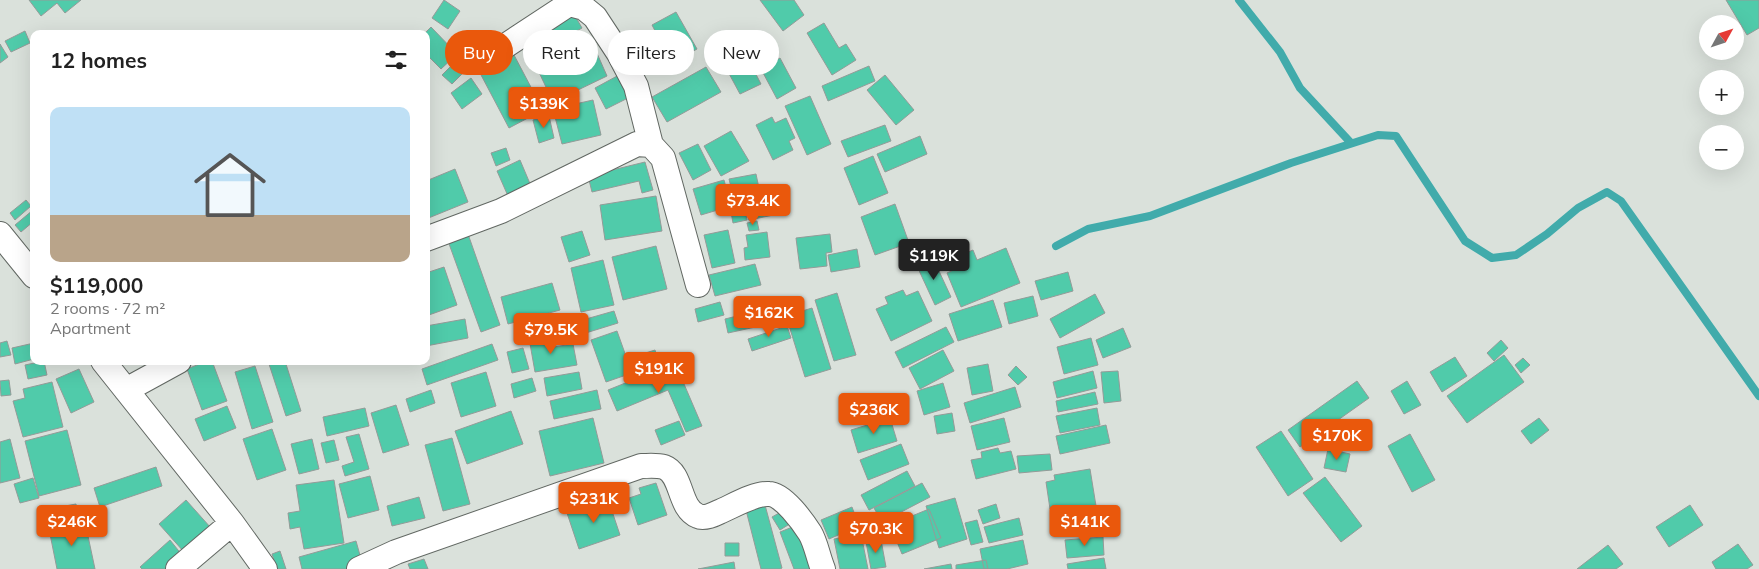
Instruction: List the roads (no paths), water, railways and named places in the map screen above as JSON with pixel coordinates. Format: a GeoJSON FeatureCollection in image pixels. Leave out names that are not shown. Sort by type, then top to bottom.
{"type":"FeatureCollection","features":[{"type":"Feature","properties":{"kind":"street"},"geometry":{"type":"LineString","coordinates":[[513,41],[569,4],[584,8],[595,17],[618,52],[636,86],[651,145],[663,158],[698,285]]}},
{"type":"Feature","properties":{"kind":"street"},"geometry":{"type":"LineString","coordinates":[[430,238],[501,211],[637,144],[651,145]]}},
{"type":"Feature","properties":{"kind":"street"},"geometry":{"type":"LineString","coordinates":[[0,234],[30,271]]}},
{"type":"Feature","properties":{"kind":"street"},"geometry":{"type":"LineString","coordinates":[[106,365],[232,523],[265,569]]}},
{"type":"Feature","properties":{"kind":"street"},"geometry":{"type":"LineString","coordinates":[[126,390],[172,365]]}},
{"type":"Feature","properties":{"kind":"street"},"geometry":{"type":"LineString","coordinates":[[360,569],[396,552],[641,466],[665,468],[671,473],[681,491],[687,508],[694,515],[701,518],[712,516],[752,497],[770,493],[785,501],[810,533],[822,569]]}},
{"type":"Feature","properties":{"kind":"street"},"geometry":{"type":"LineString","coordinates":[[178,569],[232,523]]}},
{"type":"Feature","properties":{"kind":"waterway"},"geometry":{"type":"LineString","coordinates":[[1239,0],[1280,52],[1300,88],[1351,143]]}},
{"type":"Feature","properties":{"kind":"waterway"},"geometry":{"type":"LineString","coordinates":[[1056,246],[1088,229],[1150,216],[1291,163],[1378,135],[1396,136],[1465,241],[1492,258],[1516,255],[1547,234],[1578,208],[1607,192],[1621,201],[1759,396]]}}]}
